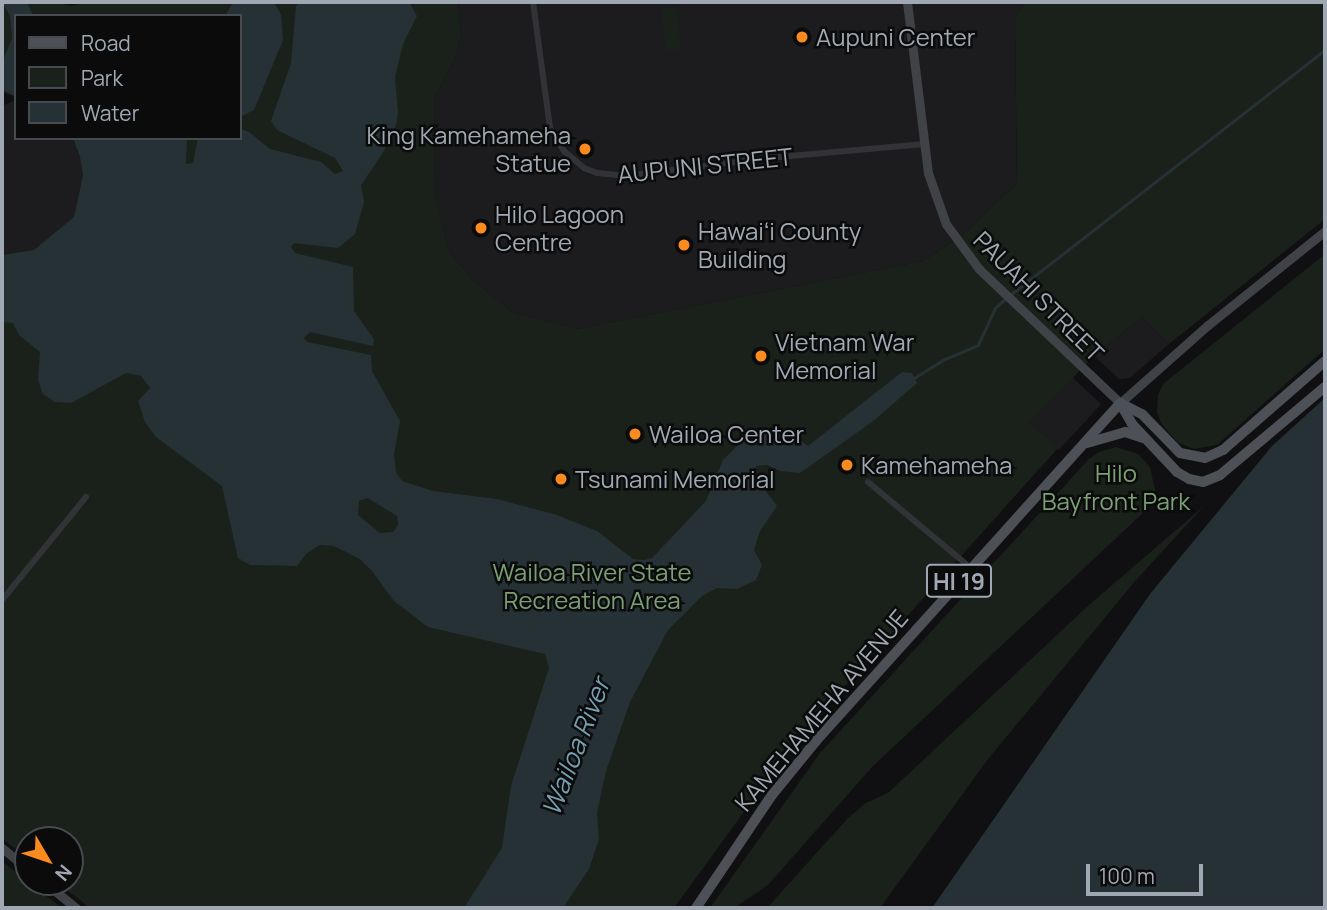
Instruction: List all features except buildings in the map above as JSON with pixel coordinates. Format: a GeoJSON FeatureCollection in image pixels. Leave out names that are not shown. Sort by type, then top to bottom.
{"type":"FeatureCollection","features":[{"type":"Feature","properties":{"kind":"main road"},"geometry":{"type":"LineString","coordinates":[[1120,403],[1142,414],[1180,453],[1205,458],[1223,450],[1325,361]]}},
{"type":"Feature","properties":{"kind":"main road"},"geometry":{"type":"LineString","coordinates":[[1120,403],[1132,424],[1185,477],[1199,482],[1212,480],[1325,387]]}},
{"type":"Feature","properties":{"kind":"main road","name":"KAMEHAMEHA AVENUE"},"geometry":{"type":"LineString","coordinates":[[696,908],[772,795],[854,697],[1120,403]]}},
{"type":"Feature","properties":{"kind":"main road"},"geometry":{"type":"LineString","coordinates":[[1084,444],[1125,432],[1134,433],[1152,444]]}},
{"type":"Feature","properties":{"kind":"street","name":"AUPUNI STREET"},"geometry":{"type":"LineString","coordinates":[[533,2],[550,128],[573,161],[597,173],[624,176],[768,158],[924,144]]}},
{"type":"Feature","properties":{"kind":"street","name":"PAUAHI STREET"},"geometry":{"type":"LineString","coordinates":[[907,2],[924,144],[930,181],[940,212],[964,251],[998,288],[1120,403]]}},
{"type":"Feature","properties":{"kind":"street","name":"KAMEHAMEHA AVENUE"},"geometry":{"type":"LineString","coordinates":[[1120,403],[1208,326],[1325,231]]}},
{"type":"Feature","properties":{"kind":"street"},"geometry":{"type":"LineString","coordinates":[[868,482],[971,568]]}},
{"type":"Feature","properties":{"kind":"street"},"geometry":{"type":"LineString","coordinates":[[2,600],[86,496]]}},
{"type":"Feature","properties":{"kind":"street"},"geometry":{"type":"LineString","coordinates":[[61,896],[76,908]]}},
{"type":"Feature","properties":{"kind":"shaded area"},"geometry":{"type":"Polygon","coordinates":[[[458,2],[1025,2],[1015,18],[1017,183],[965,233],[923,261],[577,329],[514,313],[472,280],[448,250],[435,193],[434,99],[456,56],[461,35],[458,2]]]}},
{"type":"Feature","properties":{"kind":"shaded area"},"geometry":{"type":"Polygon","coordinates":[[[14,101],[14,140],[74,140],[83,175],[74,217],[64,228],[34,250],[2,255],[2,106],[14,101]]]}},
{"type":"Feature","properties":{"kind":"shaded area"},"geometry":{"type":"Polygon","coordinates":[[[1142,317],[1169,344],[1130,378],[1119,379],[1094,356],[1142,317]]]}},
{"type":"Feature","properties":{"kind":"shaded area"},"geometry":{"type":"Polygon","coordinates":[[[1072,377],[1101,404],[1058,450],[1029,423],[1072,377]]]}},
{"type":"Feature","properties":{"kind":"green space","name":"Wailoa River State Recreation Area"},"geometry":{"type":"Polygon","coordinates":[[[2,2],[54,2],[72,6],[83,2],[458,2],[461,35],[456,56],[434,99],[435,193],[448,250],[472,280],[514,313],[577,329],[923,261],[965,233],[1017,183],[1015,18],[1025,2],[1325,2],[1325,219],[1169,344],[1142,317],[1094,356],[1029,423],[1058,448],[798,738],[674,908],[90,908],[75,896],[84,896],[84,826],[14,826],[14,848],[2,838],[2,255],[34,250],[74,217],[83,175],[74,140],[242,140],[242,14],[14,14],[14,96],[2,92],[2,2]]]}},
{"type":"Feature","properties":{"kind":"green space"},"geometry":{"type":"Polygon","coordinates":[[[676,7],[681,49],[666,51],[661,9],[676,7]]]}},
{"type":"Feature","properties":{"kind":"green space"},"geometry":{"type":"Polygon","coordinates":[[[1325,254],[1325,349],[1217,445],[1194,449],[1177,442],[1161,423],[1157,412],[1158,395],[1163,384],[1325,254]]]}},
{"type":"Feature","properties":{"kind":"green space","name":"Hilo Bayfront Park"},"geometry":{"type":"Polygon","coordinates":[[[1116,447],[1138,454],[1150,467],[1155,490],[1145,511],[872,767],[768,885],[734,908],[710,908],[820,753],[1089,459],[1099,452],[1116,447]]]}},
{"type":"Feature","properties":{"kind":"green space"},"geometry":{"type":"Polygon","coordinates":[[[1204,506],[1136,580],[988,759],[880,908],[767,908],[848,818],[866,803],[888,793],[1089,605],[1204,506]]]}},
{"type":"Feature","properties":{"kind":"green space"},"geometry":{"type":"Polygon","coordinates":[[[2,861],[14,871],[14,896],[46,896],[62,908],[2,908],[2,861]]]}},
{"type":"Feature","properties":{"kind":"water"},"geometry":{"type":"Polygon","coordinates":[[[2,2],[27,2],[32,14],[14,14],[14,96],[2,89],[2,63],[12,38],[10,16],[2,2]]]}},
{"type":"Feature","properties":{"kind":"water"},"geometry":{"type":"Polygon","coordinates":[[[233,2],[274,2],[281,15],[283,40],[254,110],[242,116],[242,14],[226,14],[233,2]]]}},
{"type":"Feature","properties":{"kind":"water","name":"Wailoa River"},"geometry":{"type":"Polygon","coordinates":[[[300,2],[409,2],[417,16],[403,44],[395,77],[398,112],[396,125],[384,151],[361,185],[364,202],[355,234],[338,248],[294,243],[291,247],[295,253],[353,267],[354,311],[374,339],[373,346],[310,332],[304,338],[307,342],[371,355],[372,371],[400,421],[394,454],[396,472],[402,481],[433,491],[497,499],[557,515],[597,531],[633,559],[644,560],[652,558],[706,501],[723,460],[739,444],[763,432],[784,428],[808,446],[902,372],[912,373],[917,383],[872,422],[800,473],[780,471],[767,465],[756,466],[756,478],[777,506],[760,531],[754,550],[762,565],[756,580],[737,589],[717,588],[702,596],[668,630],[630,702],[606,771],[597,813],[599,839],[589,869],[563,908],[464,908],[502,848],[511,786],[549,668],[545,654],[428,627],[394,601],[360,559],[334,546],[320,545],[307,553],[297,566],[250,565],[238,558],[222,486],[156,437],[145,422],[138,401],[150,388],[141,376],[126,373],[71,403],[55,402],[43,394],[38,380],[40,352],[19,335],[13,323],[2,322],[2,255],[34,250],[74,217],[83,175],[74,140],[187,140],[186,164],[193,163],[198,140],[242,140],[242,130],[270,149],[321,162],[335,174],[343,171],[335,158],[277,130],[271,121],[291,63],[296,6],[300,2]],[[368,498],[359,501],[358,515],[380,533],[393,532],[398,525],[397,516],[368,498]]]}},
{"type":"Feature","properties":{"kind":"water"},"geometry":{"type":"Polygon","coordinates":[[[1325,398],[1325,908],[932,908],[1150,594],[1272,446],[1325,398]]]}},
{"type":"Feature","properties":{"kind":"waterway"},"geometry":{"type":"LineString","coordinates":[[1010,295],[1325,50]]}},
{"type":"Feature","properties":{"kind":"waterway"},"geometry":{"type":"LineString","coordinates":[[914,378],[943,360],[978,345],[995,308],[1005,299]]}},
{"type":"Feature","properties":{"kind":"place","name":"Aupuni Center"},"geometry":{"type":"Point","coordinates":[802,37]}},
{"type":"Feature","properties":{"kind":"place","name":"King Kamehameha Statue"},"geometry":{"type":"Point","coordinates":[585,149]}},
{"type":"Feature","properties":{"kind":"place","name":"Hilo Lagoon Centre"},"geometry":{"type":"Point","coordinates":[481,228]}},
{"type":"Feature","properties":{"kind":"place","name":"Hawaiʻi County Building"},"geometry":{"type":"Point","coordinates":[684,245]}},
{"type":"Feature","properties":{"kind":"place","name":"Vietnam War Memorial"},"geometry":{"type":"Point","coordinates":[761,356]}},
{"type":"Feature","properties":{"kind":"place","name":"Wailoa Center"},"geometry":{"type":"Point","coordinates":[635,434]}},
{"type":"Feature","properties":{"kind":"place","name":"Kamehameha"},"geometry":{"type":"Point","coordinates":[847,465]}},
{"type":"Feature","properties":{"kind":"place","name":"Tsunami Memorial"},"geometry":{"type":"Point","coordinates":[561,479]}}]}
